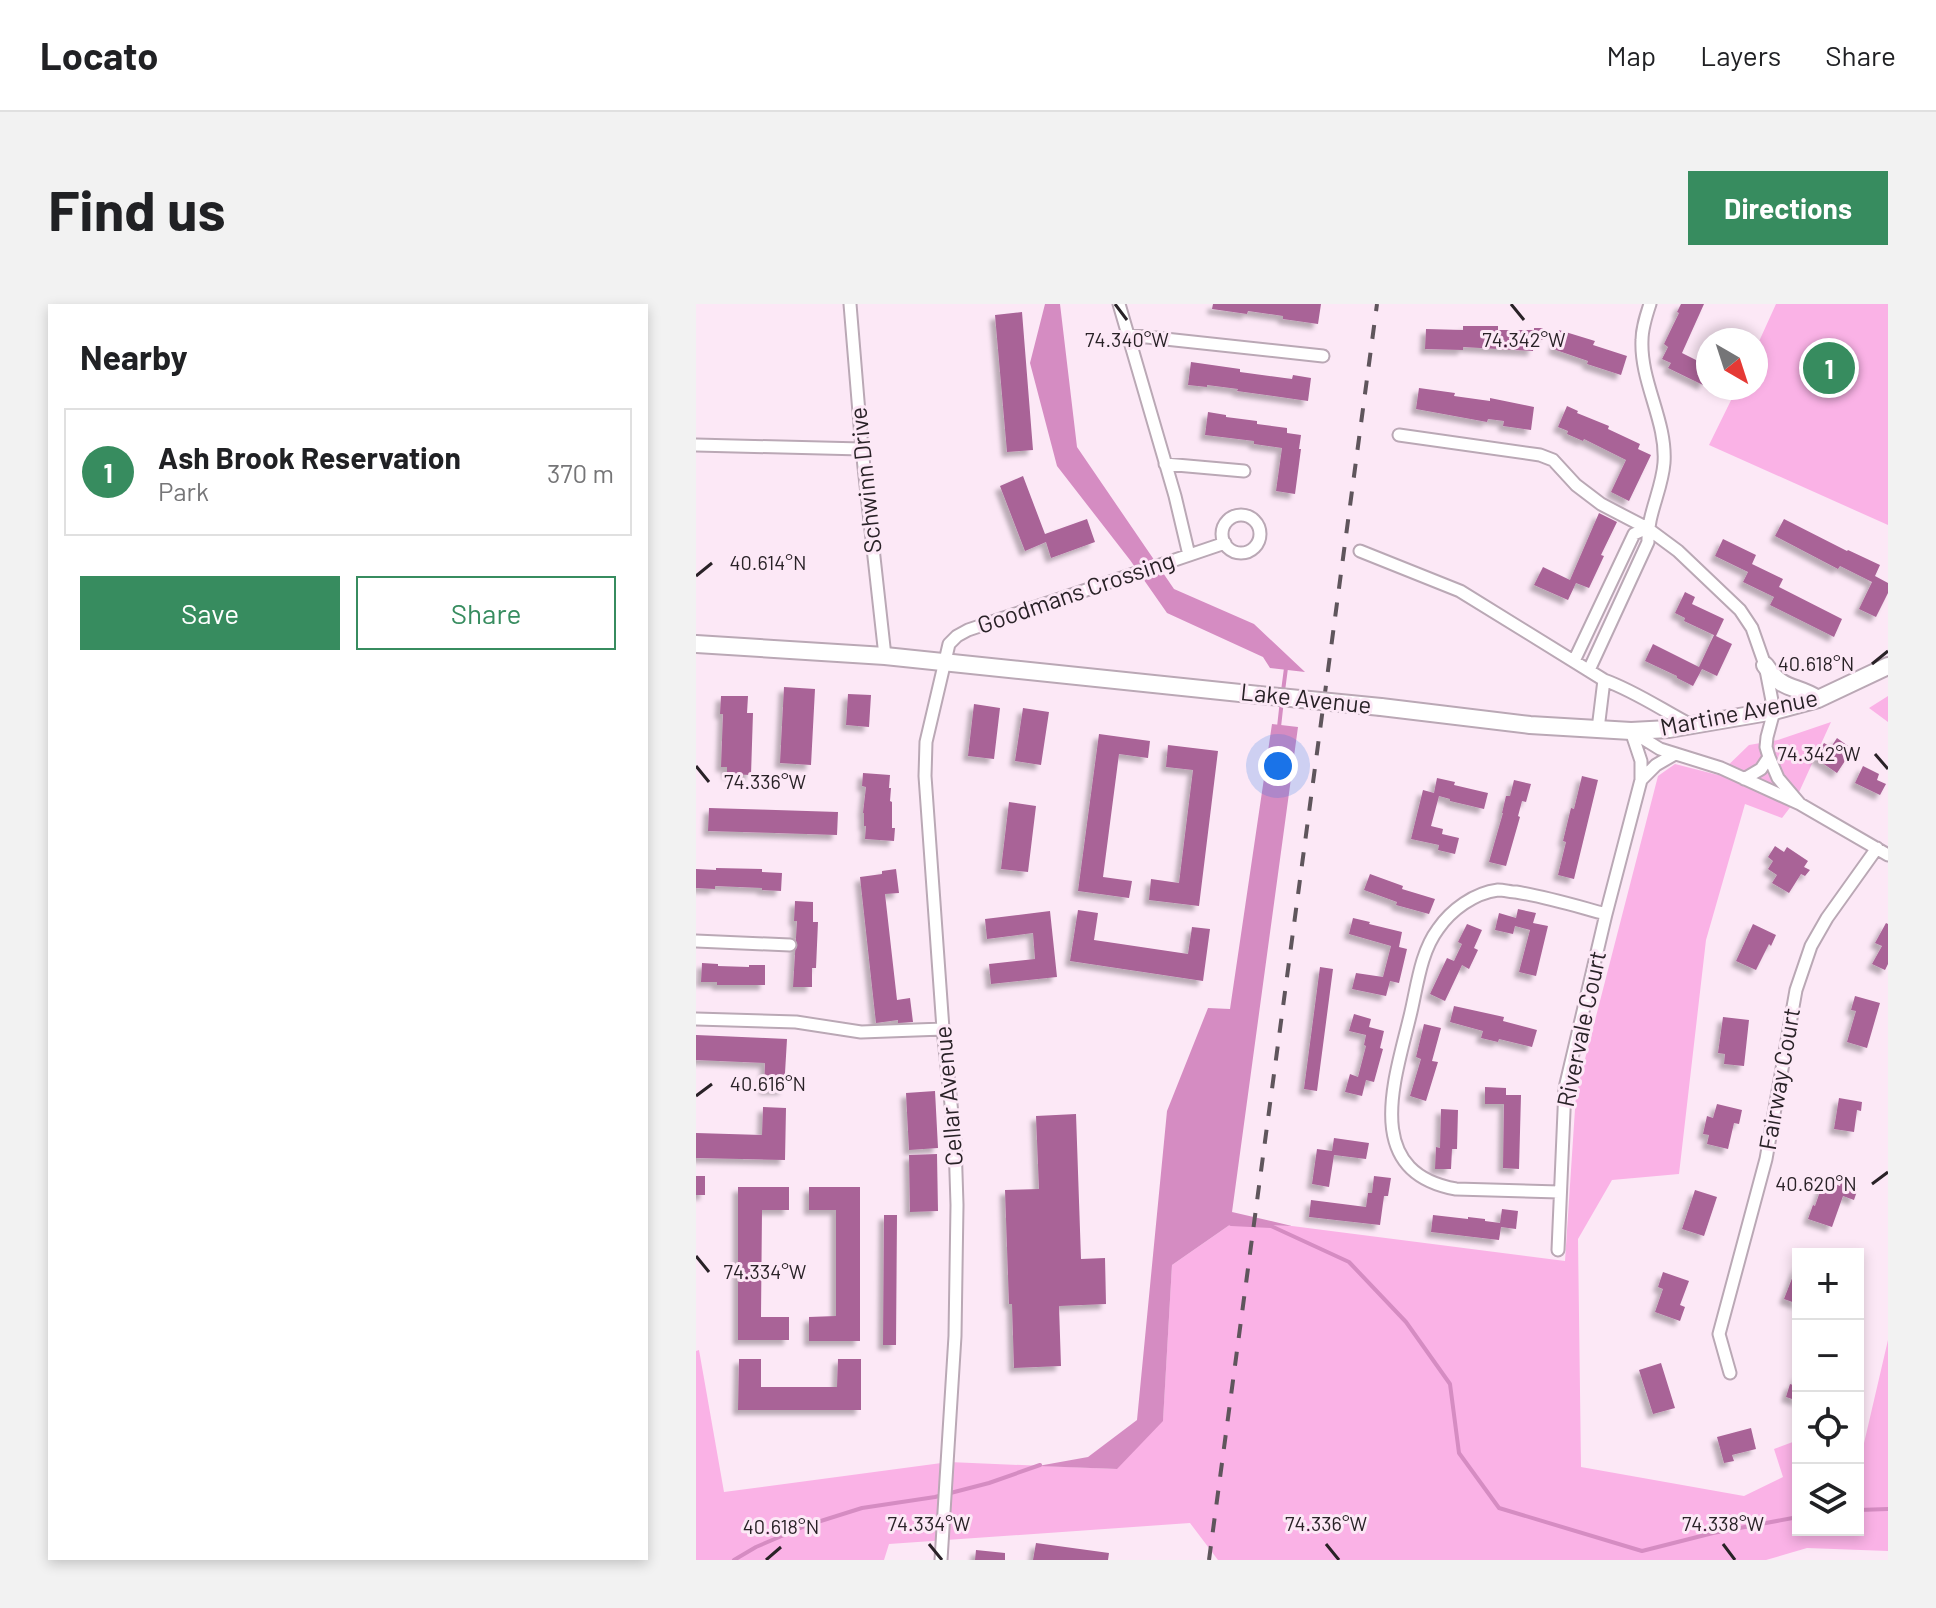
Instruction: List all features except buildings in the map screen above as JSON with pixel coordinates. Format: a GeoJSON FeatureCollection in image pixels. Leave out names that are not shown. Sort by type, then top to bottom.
{"type":"FeatureCollection","features":[{"type":"Feature","properties":{"kind":"main road","name":"Lake Avenue"},"geometry":{"type":"LineString","coordinates":[[696,644],[885,656],[1530,725],[1631,731]]}},
{"type":"Feature","properties":{"kind":"main road"},"geometry":{"type":"LineString","coordinates":[[1765,665],[1784,686],[1805,691],[1818,699]]}},
{"type":"Feature","properties":{"kind":"main road","name":"Martine Avenue"},"geometry":{"type":"LineString","coordinates":[[1631,731],[1693,726],[1774,711],[1818,699],[1888,666]]}},
{"type":"Feature","properties":{"kind":"street","name":"Schwinn Drive"},"geometry":{"type":"LineString","coordinates":[[850,304],[862,449],[885,656]]}},
{"type":"Feature","properties":{"kind":"street"},"geometry":{"type":"LineString","coordinates":[[1119,304],[1189,555]]}},
{"type":"Feature","properties":{"kind":"street"},"geometry":{"type":"LineString","coordinates":[[1589,670],[1648,542],[1647,528],[1664,463],[1663,445],[1647,383],[1641,343],[1650,304]]}},
{"type":"Feature","properties":{"kind":"street"},"geometry":{"type":"LineString","coordinates":[[1128,335],[1323,356]]}},
{"type":"Feature","properties":{"kind":"street"},"geometry":{"type":"LineString","coordinates":[[1399,435],[1544,456],[1553,460],[1576,485],[1601,504],[1647,528],[1678,551],[1740,610],[1752,628],[1765,665],[1774,711],[1766,747],[1778,778],[1800,804]]}},
{"type":"Feature","properties":{"kind":"street"},"geometry":{"type":"LineString","coordinates":[[696,445],[862,449]]}},
{"type":"Feature","properties":{"kind":"street"},"geometry":{"type":"LineString","coordinates":[[1165,464],[1244,471]]}},
{"type":"Feature","properties":{"kind":"street"},"geometry":{"type":"LineString","coordinates":[[1574,661],[1634,534],[1647,528]]}},
{"type":"Feature","properties":{"kind":"street","name":"Goodmans Crossing"},"geometry":{"type":"LineString","coordinates":[[944,663],[949,644],[968,630],[1225,543]]}},
{"type":"Feature","properties":{"kind":"street"},"geometry":{"type":"LineString","coordinates":[[1360,551],[1460,591],[1604,680],[1627,688],[1693,726]]}},
{"type":"Feature","properties":{"kind":"street","name":"Cellar Avenue"},"geometry":{"type":"LineString","coordinates":[[941,1560],[955,1336],[957,1205],[955,1142],[943,1029],[925,776],[926,742],[944,663]]}},
{"type":"Feature","properties":{"kind":"street"},"geometry":{"type":"LineString","coordinates":[[1598,729],[1604,680]]}},
{"type":"Feature","properties":{"kind":"street","name":"Lake Avenue"},"geometry":{"type":"LineString","coordinates":[[1631,731],[1660,749],[1721,768],[1800,804],[1888,855]]}},
{"type":"Feature","properties":{"kind":"street","name":"Rivervale Court"},"geometry":{"type":"LineString","coordinates":[[1558,1250],[1565,1088],[1641,780],[1641,761],[1631,731]]}},
{"type":"Feature","properties":{"kind":"street"},"geometry":{"type":"LineString","coordinates":[[1641,780],[1656,765],[1675,754]]}},
{"type":"Feature","properties":{"kind":"street"},"geometry":{"type":"LineString","coordinates":[[1744,779],[1761,769],[1769,757]]}},
{"type":"Feature","properties":{"kind":"street","name":"Fairway Court"},"geometry":{"type":"LineString","coordinates":[[1730,1373],[1719,1334],[1766,1159],[1796,990],[1811,946],[1877,848]]}},
{"type":"Feature","properties":{"kind":"street"},"geometry":{"type":"LineString","coordinates":[[1559,1192],[1456,1189],[1431,1182],[1406,1161],[1393,1135],[1390,1111],[1393,1088],[1423,961],[1431,940],[1459,907],[1476,897],[1499,890],[1528,894],[1606,914]]}},
{"type":"Feature","properties":{"kind":"street"},"geometry":{"type":"LineString","coordinates":[[696,941],[790,945]]}},
{"type":"Feature","properties":{"kind":"street"},"geometry":{"type":"LineString","coordinates":[[696,1019],[796,1022],[861,1032],[943,1029]]}},
{"type":"Feature","properties":{"kind":"shaded area"},"geometry":{"type":"Polygon","coordinates":[[[1045,304],[1060,304],[1077,447],[1174,589],[1254,624],[1305,672],[1270,668],[1263,657],[1167,613],[1057,466],[1030,363],[1045,304]]]}},
{"type":"Feature","properties":{"kind":"shaded area"},"geometry":{"type":"Polygon","coordinates":[[[1776,304],[1888,304],[1888,525],[1709,445],[1731,400],[1768,400],[1768,328],[1765,328],[1776,304]]]}},
{"type":"Feature","properties":{"kind":"shaded area"},"geometry":{"type":"Polygon","coordinates":[[[1888,696],[1888,722],[1869,708],[1888,696]]]}},
{"type":"Feature","properties":{"kind":"shaded area"},"geometry":{"type":"Polygon","coordinates":[[[1831,722],[1795,801],[1782,818],[1745,804],[1706,940],[1679,1174],[1612,1180],[1578,1239],[1581,1467],[1744,1496],[1783,1477],[1774,1449],[1792,1442],[1792,1536],[1864,1536],[1864,1443],[1888,1340],[1888,1551],[1807,1548],[1766,1560],[1218,1560],[1190,1523],[889,1544],[884,1560],[696,1560],[696,1351],[699,1350],[724,1492],[949,1462],[1116,1469],[1163,1420],[1172,1265],[1231,1224],[1292,1226],[1565,1261],[1576,1094],[1658,776],[1675,764],[1718,775],[1749,745],[1778,740],[1831,722]]]}},
{"type":"Feature","properties":{"kind":"shaded area"},"geometry":{"type":"Polygon","coordinates":[[[1272,724],[1298,727],[1232,1212],[1292,1226],[1231,1224],[1172,1265],[1163,1421],[1117,1469],[1038,1466],[1088,1457],[1137,1420],[1167,1111],[1208,1008],[1230,1009],[1272,724]]]}},
{"type":"Feature","properties":{"kind":"waterway"},"geometry":{"type":"LineString","coordinates":[[1283,691],[1286,668]]}},
{"type":"Feature","properties":{"kind":"waterway"},"geometry":{"type":"LineString","coordinates":[[1279,727],[1282,700]]}},
{"type":"Feature","properties":{"kind":"waterway"},"geometry":{"type":"LineString","coordinates":[[1231,1224],[1271,1226],[1349,1262],[1406,1322],[1450,1384],[1459,1453],[1499,1508],[1642,1551],[1792,1518]]}},
{"type":"Feature","properties":{"kind":"waterway"},"geometry":{"type":"LineString","coordinates":[[734,1560],[805,1526],[862,1508],[935,1497],[1040,1465]]}},
{"type":"Feature","properties":{"kind":"waterway"},"geometry":{"type":"LineString","coordinates":[[1864,1510],[1888,1509]]}},
{"type":"Feature","properties":{"kind":"railway"},"geometry":{"type":"LineString","coordinates":[[1209,1560],[1377,304]]}},
{"type":"Feature","properties":{"kind":"place","name":"Ash Brook Reservation"},"geometry":{"type":"Point","coordinates":[1829,368]}}]}
